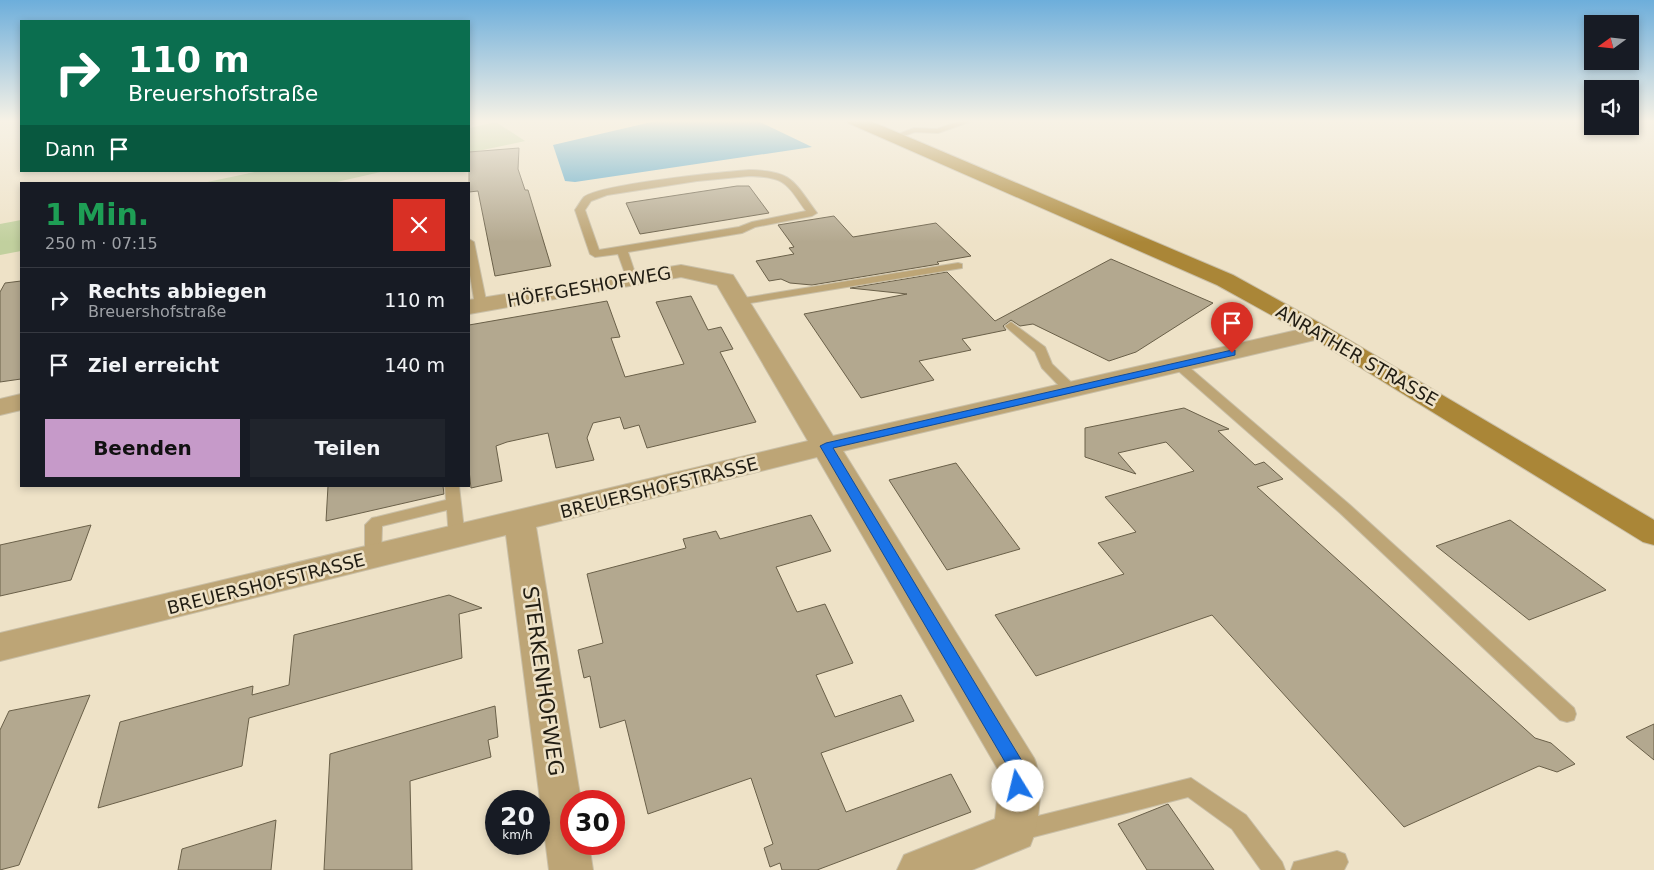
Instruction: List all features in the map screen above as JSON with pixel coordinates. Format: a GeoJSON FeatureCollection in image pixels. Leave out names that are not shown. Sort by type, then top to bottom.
{"type":"FeatureCollection","features":[{"type":"Feature","properties":{"kind":"main road","name":"ANRATHER STRASSE"},"geometry":{"type":"LineString","coordinates":[[949,161],[1225,280],[1319,332],[1654,534]]}},
{"type":"Feature","properties":{"kind":"street","name":"HÖFFGESHOFWEG"},"geometry":{"type":"LineString","coordinates":[[475,306],[681,271],[725,280],[826,446]]}},
{"type":"Feature","properties":{"kind":"street","name":"BREUERSHOFSTRASSE"},"geometry":{"type":"LineString","coordinates":[[0,648],[457,538],[826,446],[1319,332]]}},
{"type":"Feature","properties":{"kind":"street"},"geometry":{"type":"LineString","coordinates":[[0,407],[20,402]]}},
{"type":"Feature","properties":{"kind":"street"},"geometry":{"type":"LineString","coordinates":[[826,446],[1020,771],[1015,832],[919,870]]}},
{"type":"Feature","properties":{"kind":"street","name":"STERKENHOFWEG"},"geometry":{"type":"LineString","coordinates":[[520,522],[571,870]]}},
{"type":"Feature","properties":{"kind":"lane"},"geometry":{"type":"LineString","coordinates":[[744,173],[770,173],[784,178],[812,213],[752,225],[742,230],[622,250],[595,254],[580,210],[588,199],[605,193],[744,173]]}},
{"type":"Feature","properties":{"kind":"lane"},"geometry":{"type":"LineString","coordinates":[[622,250],[632,279]]}},
{"type":"Feature","properties":{"kind":"lane"},"geometry":{"type":"LineString","coordinates":[[470,253],[475,306]]}},
{"type":"Feature","properties":{"kind":"lane"},"geometry":{"type":"LineString","coordinates":[[738,302],[958,266]]}},
{"type":"Feature","properties":{"kind":"lane"},"geometry":{"type":"LineString","coordinates":[[1011,326],[1042,350],[1046,365],[1071,390]]}},
{"type":"Feature","properties":{"kind":"lane"},"geometry":{"type":"LineString","coordinates":[[1179,365],[1345,509],[1567,714]]}},
{"type":"Feature","properties":{"kind":"lane"},"geometry":{"type":"LineString","coordinates":[[452,487],[457,538]]}},
{"type":"Feature","properties":{"kind":"lane"},"geometry":{"type":"LineString","coordinates":[[373,558],[373,525],[377,522],[454,503]]}},
{"type":"Feature","properties":{"kind":"lane"},"geometry":{"type":"LineString","coordinates":[[1015,832],[1191,787],[1239,822],[1274,870]]}},
{"type":"Feature","properties":{"kind":"lane"},"geometry":{"type":"LineString","coordinates":[[1302,870],[1337,862]]}},
{"type":"Feature","properties":{"kind":"green space"},"geometry":{"type":"Polygon","coordinates":[[[254,172],[381,172],[337,182],[207,182],[254,172]]]}},
{"type":"Feature","properties":{"kind":"green space"},"geometry":{"type":"Polygon","coordinates":[[[20,220],[20,251],[0,255],[0,224],[20,220]]]}},
{"type":"Feature","properties":{"kind":"water"},"geometry":{"type":"Polygon","coordinates":[[[558,161],[720,161],[575,182],[565,181],[558,161]]]}},
{"type":"Feature","properties":{"kind":"building"},"geometry":{"type":"Polygon","coordinates":[[[470,161],[518,161],[518,169],[525,190],[528,190],[551,266],[495,276],[478,191],[470,192],[470,161]]]}},
{"type":"Feature","properties":{"kind":"building"},"geometry":{"type":"Polygon","coordinates":[[[737,186],[749,186],[769,213],[640,234],[626,203],[737,186]]]}},
{"type":"Feature","properties":{"kind":"building"},"geometry":{"type":"Polygon","coordinates":[[[834,216],[853,237],[936,223],[971,256],[937,262],[939,264],[812,285],[790,283],[781,279],[769,281],[756,261],[794,254],[789,248],[794,247],[778,225],[834,216]]]}},
{"type":"Feature","properties":{"kind":"building"},"geometry":{"type":"Polygon","coordinates":[[[1111,259],[1213,303],[1136,352],[1109,361],[1033,324],[1020,326],[1011,320],[1003,326],[1006,330],[962,339],[971,350],[919,361],[934,380],[861,398],[804,314],[907,294],[850,288],[947,272],[995,321],[1111,259]]]}},
{"type":"Feature","properties":{"kind":"building"},"geometry":{"type":"Polygon","coordinates":[[[20,281],[20,379],[0,382],[0,292],[5,283],[20,281]]]}},
{"type":"Feature","properties":{"kind":"building"},"geometry":{"type":"Polygon","coordinates":[[[691,296],[708,330],[721,327],[733,349],[720,352],[756,422],[647,448],[639,425],[624,429],[620,417],[593,423],[587,438],[594,460],[556,468],[548,433],[507,442],[496,446],[502,481],[471,488],[470,325],[607,301],[620,337],[611,338],[625,377],[684,364],[656,302],[691,296]]]}},
{"type":"Feature","properties":{"kind":"building"},"geometry":{"type":"Polygon","coordinates":[[[1184,408],[1229,429],[1218,431],[1255,465],[1264,462],[1283,479],[1257,487],[1535,738],[1551,743],[1575,764],[1557,772],[1539,766],[1404,827],[1212,615],[1036,676],[995,615],[1124,574],[1098,543],[1136,532],[1105,497],[1194,471],[1166,442],[1118,453],[1136,474],[1085,457],[1085,428],[1184,408]]]}},
{"type":"Feature","properties":{"kind":"building"},"geometry":{"type":"Polygon","coordinates":[[[956,463],[1020,549],[947,570],[889,480],[956,463]]]}},
{"type":"Feature","properties":{"kind":"building"},"geometry":{"type":"Polygon","coordinates":[[[328,487],[443,487],[444,494],[326,521],[328,487]]]}},
{"type":"Feature","properties":{"kind":"building"},"geometry":{"type":"Polygon","coordinates":[[[811,515],[831,551],[776,567],[797,612],[825,604],[853,663],[816,675],[835,717],[901,695],[914,721],[821,753],[846,812],[951,774],[971,812],[817,870],[782,870],[780,863],[770,867],[764,848],[773,844],[751,778],[648,814],[625,720],[600,728],[590,676],[584,678],[578,650],[603,643],[587,574],[686,548],[683,539],[716,531],[720,539],[811,515]]]}},
{"type":"Feature","properties":{"kind":"building"},"geometry":{"type":"Polygon","coordinates":[[[1510,520],[1606,590],[1529,620],[1436,546],[1510,520]]]}},
{"type":"Feature","properties":{"kind":"building"},"geometry":{"type":"Polygon","coordinates":[[[91,525],[71,580],[0,596],[0,545],[91,525]]]}},
{"type":"Feature","properties":{"kind":"building"},"geometry":{"type":"Polygon","coordinates":[[[449,595],[482,608],[459,614],[462,658],[249,718],[242,766],[98,808],[120,722],[253,686],[252,695],[289,685],[294,635],[449,595]]]}},
{"type":"Feature","properties":{"kind":"building"},"geometry":{"type":"Polygon","coordinates":[[[90,695],[19,865],[0,870],[0,730],[9,711],[90,695]]]}},
{"type":"Feature","properties":{"kind":"building"},"geometry":{"type":"Polygon","coordinates":[[[495,706],[498,737],[488,740],[491,757],[410,781],[412,870],[324,870],[330,754],[495,706]]]}},
{"type":"Feature","properties":{"kind":"building"},"geometry":{"type":"Polygon","coordinates":[[[1654,724],[1654,760],[1626,737],[1654,724]]]}},
{"type":"Feature","properties":{"kind":"building"},"geometry":{"type":"Polygon","coordinates":[[[1168,804],[1214,870],[1147,870],[1118,824],[1168,804]]]}},
{"type":"Feature","properties":{"kind":"building"},"geometry":{"type":"Polygon","coordinates":[[[276,820],[271,870],[178,870],[182,849],[276,820]]]}},
{"type":"Feature","properties":{"kind":"route"},"geometry":{"type":"LineString","coordinates":[[1018,786],[1020,771],[826,446],[1232,353]]}}]}
